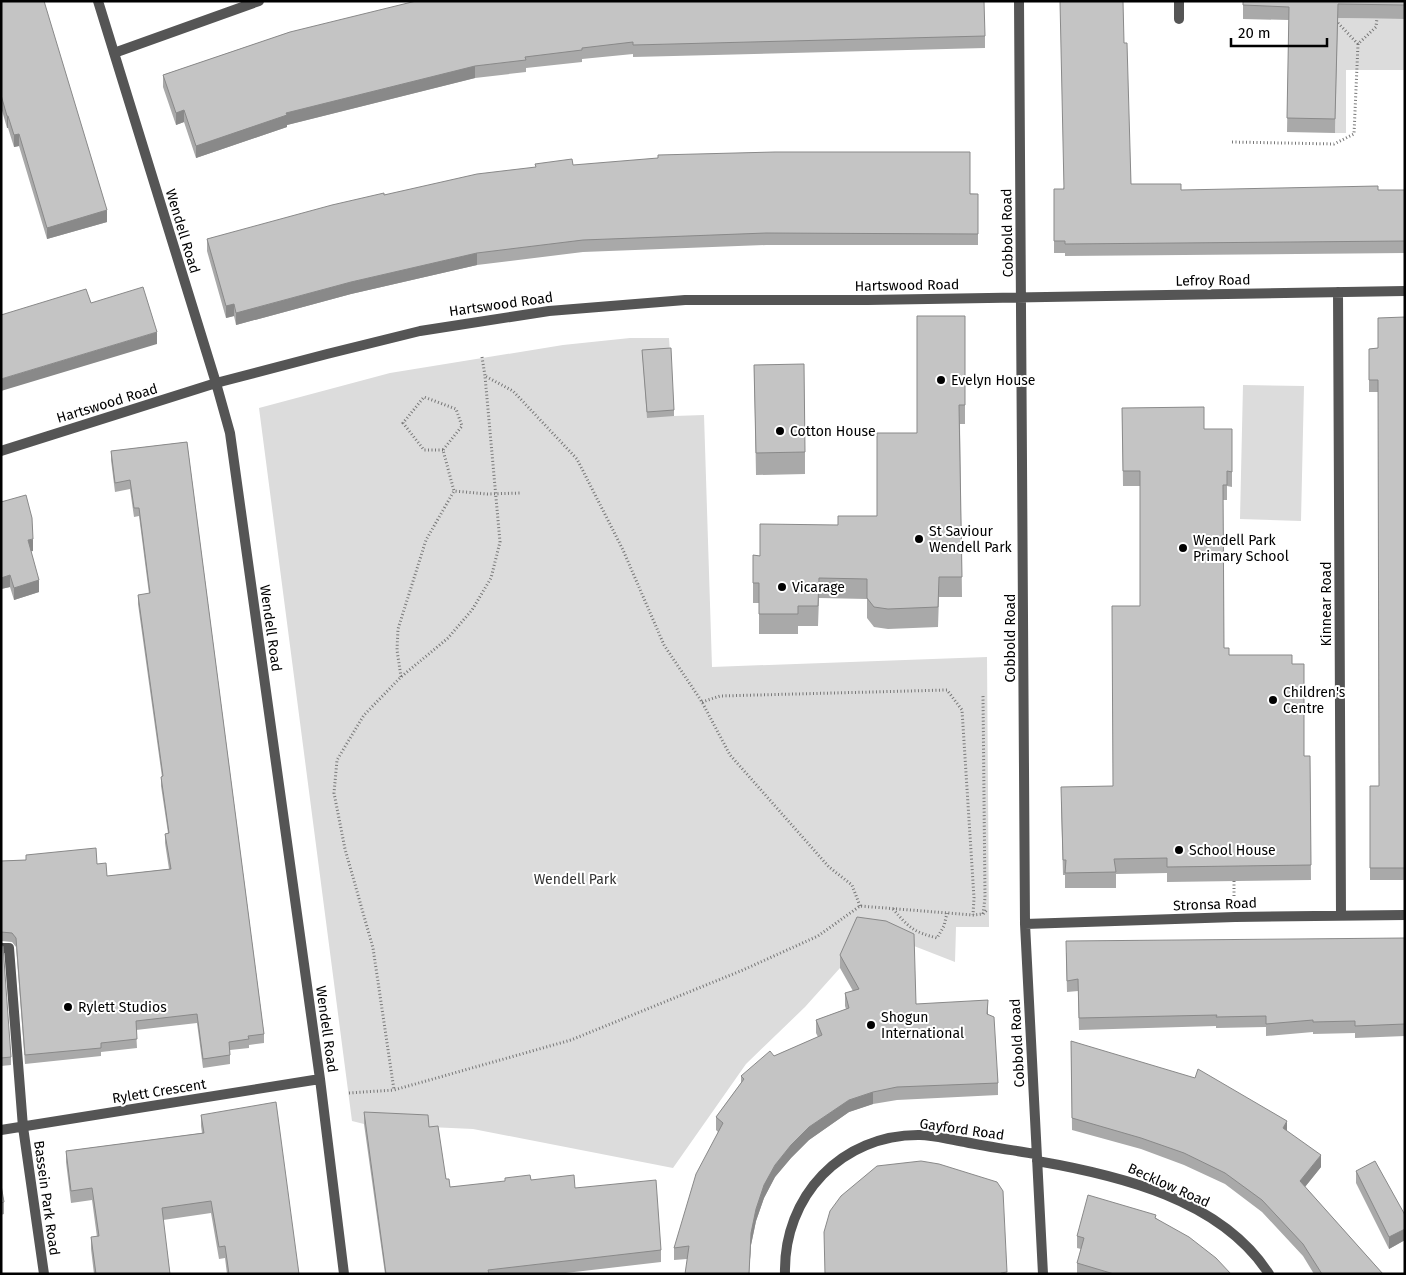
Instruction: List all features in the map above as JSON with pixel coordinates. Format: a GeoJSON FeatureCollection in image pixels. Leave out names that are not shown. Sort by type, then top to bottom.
{"type":"FeatureCollection","features":[{"type":"Feature","properties":{"kind":"street","name":"Wendell Road"},"geometry":{"type":"LineString","coordinates":[[98,1],[230,433],[320,1079],[344,1274]]}},
{"type":"Feature","properties":{"kind":"street"},"geometry":{"type":"LineString","coordinates":[[114,53],[259,1]]}},
{"type":"Feature","properties":{"kind":"street","name":"Cobbold Road"},"geometry":{"type":"LineString","coordinates":[[1019,1],[1025,924],[1043,1274]]}},
{"type":"Feature","properties":{"kind":"street"},"geometry":{"type":"LineString","coordinates":[[1179,1],[1179,19]]}},
{"type":"Feature","properties":{"kind":"street","name":"Lefroy Road"},"geometry":{"type":"LineString","coordinates":[[1022,297],[1405,291]]}},
{"type":"Feature","properties":{"kind":"street","name":"Kinnear Road"},"geometry":{"type":"LineString","coordinates":[[1338,292],[1342,915]]}},
{"type":"Feature","properties":{"kind":"street","name":"Hartswood Road"},"geometry":{"type":"LineString","coordinates":[[1,450],[216,383],[420,331],[549,310],[685,300],[1022,297]]}},
{"type":"Feature","properties":{"kind":"street","name":"Stronsa Road"},"geometry":{"type":"LineString","coordinates":[[1025,924],[1405,915]]}},
{"type":"Feature","properties":{"kind":"street","name":"Bassein Park Road"},"geometry":{"type":"LineString","coordinates":[[1,948],[8,948],[23,1127],[44,1274]]}},
{"type":"Feature","properties":{"kind":"street","name":"Rylett Crescent"},"geometry":{"type":"LineString","coordinates":[[1,1130],[320,1079]]}},
{"type":"Feature","properties":{"kind":"street","name":"Gayford Road"},"geometry":{"type":"LineString","coordinates":[[786,1274],[789,1243],[795,1219],[804,1199],[826,1171],[850,1152],[865,1145],[883,1139],[921,1134],[1036,1158]]}},
{"type":"Feature","properties":{"kind":"street","name":"Becklow Road"},"geometry":{"type":"LineString","coordinates":[[1036,1158],[1114,1176],[1187,1204],[1216,1221],[1240,1240],[1263,1264],[1269,1274]]}},
{"type":"Feature","properties":{"kind":"path"},"geometry":{"type":"LineString","coordinates":[[1232,142],[1334,144],[1354,134],[1358,44],[1376,27],[1377,18]]}},
{"type":"Feature","properties":{"kind":"path"},"geometry":{"type":"LineString","coordinates":[[1338,23],[1358,44]]}},
{"type":"Feature","properties":{"kind":"path"},"geometry":{"type":"LineString","coordinates":[[394,1090],[373,948],[345,849],[334,793],[337,760],[364,715],[400,677],[448,638],[472,610],[491,578],[500,542],[482,357]]}},
{"type":"Feature","properties":{"kind":"path"},"geometry":{"type":"LineString","coordinates":[[485,376],[513,391],[577,459],[623,550],[664,645],[702,702],[730,755],[829,867],[852,885],[860,906]]}},
{"type":"Feature","properties":{"kind":"path"},"geometry":{"type":"LineString","coordinates":[[424,397],[456,409],[462,426],[443,450],[424,450],[403,423],[424,397]]}},
{"type":"Feature","properties":{"kind":"path"},"geometry":{"type":"LineString","coordinates":[[400,677],[397,650],[398,629],[426,540],[454,491],[443,450]]}},
{"type":"Feature","properties":{"kind":"path"},"geometry":{"type":"LineString","coordinates":[[454,491],[487,494],[522,493]]}},
{"type":"Feature","properties":{"kind":"path"},"geometry":{"type":"LineString","coordinates":[[702,702],[720,696],[947,690],[962,710],[974,898],[973,916]]}},
{"type":"Feature","properties":{"kind":"path"},"geometry":{"type":"LineString","coordinates":[[983,914],[985,898],[984,696]]}},
{"type":"Feature","properties":{"kind":"path"},"geometry":{"type":"LineString","coordinates":[[349,1092],[394,1090],[571,1040],[743,970],[818,936],[860,906],[973,916],[983,914],[988,909]]}},
{"type":"Feature","properties":{"kind":"path"},"geometry":{"type":"LineString","coordinates":[[893,909],[909,927],[922,934],[938,938],[947,913]]}},
{"type":"Feature","properties":{"kind":"green space"},"geometry":{"type":"Polygon","coordinates":[[[1338,18],[1405,19],[1405,70],[1346,70],[1346,133],[1335,133],[1338,18]]]}},
{"type":"Feature","properties":{"kind":"green space","name":"Wendell Park"},"geometry":{"type":"Polygon","coordinates":[[[630,338],[669,338],[674,416],[704,415],[712,667],[987,657],[989,927],[956,927],[955,962],[914,946],[840,968],[805,1007],[746,1064],[673,1168],[473,1129],[364,1124],[352,1121],[259,408],[390,373],[563,345],[630,338]]]}},
{"type":"Feature","properties":{"kind":"green space"},"geometry":{"type":"Polygon","coordinates":[[[1243,385],[1304,386],[1301,521],[1240,519],[1243,385]]]}},
{"type":"Feature","properties":{"kind":"building"},"geometry":{"type":"Polygon","coordinates":[[[1,1],[44,1],[107,210],[47,228],[19,134],[14,135],[1,95],[1,1]]]}},
{"type":"Feature","properties":{"kind":"building"},"geometry":{"type":"Polygon","coordinates":[[[416,1],[984,1],[985,36],[633,45],[633,42],[582,48],[582,50],[525,57],[526,60],[475,66],[286,113],[287,115],[196,146],[184,110],[176,113],[163,75],[290,32],[416,1]]]}},
{"type":"Feature","properties":{"kind":"building"},"geometry":{"type":"Polygon","coordinates":[[[1060,1],[1123,1],[1124,43],[1127,43],[1131,184],[1181,184],[1181,190],[1378,186],[1378,190],[1405,190],[1405,241],[1065,244],[1065,241],[1054,241],[1054,189],[1064,189],[1060,1]]]}},
{"type":"Feature","properties":{"kind":"building"},"geometry":{"type":"Polygon","coordinates":[[[1243,1],[1405,1],[1405,5],[1338,4],[1335,119],[1287,118],[1289,7],[1243,5],[1243,1]]]}},
{"type":"Feature","properties":{"kind":"building"},"geometry":{"type":"Polygon","coordinates":[[[775,152],[970,152],[970,194],[978,194],[978,234],[766,233],[583,240],[477,253],[351,282],[236,313],[234,304],[226,306],[207,239],[384,193],[384,195],[477,174],[536,167],[535,164],[572,159],[573,165],[658,158],[658,155],[775,152]]]}},
{"type":"Feature","properties":{"kind":"building"},"geometry":{"type":"Polygon","coordinates":[[[143,287],[157,332],[1,379],[1,315],[86,289],[91,303],[143,287]]]}},
{"type":"Feature","properties":{"kind":"building"},"geometry":{"type":"Polygon","coordinates":[[[917,316],[965,316],[965,405],[959,405],[962,577],[939,577],[938,607],[888,609],[874,607],[867,598],[867,579],[819,578],[818,606],[798,606],[798,614],[759,614],[759,583],[753,583],[753,555],[760,556],[760,524],[838,525],[838,516],[877,516],[877,433],[917,433],[917,316]]]}},
{"type":"Feature","properties":{"kind":"building"},"geometry":{"type":"Polygon","coordinates":[[[1405,317],[1405,868],[1370,868],[1370,786],[1379,786],[1378,380],[1369,380],[1369,349],[1378,348],[1378,318],[1405,317]]]}},
{"type":"Feature","properties":{"kind":"building"},"geometry":{"type":"Polygon","coordinates":[[[671,348],[674,410],[647,412],[642,350],[671,348]]]}},
{"type":"Feature","properties":{"kind":"building","name":"Cotton House"},"geometry":{"type":"Polygon","coordinates":[[[804,364],[805,452],[756,453],[754,365],[804,364]]]}},
{"type":"Feature","properties":{"kind":"building"},"geometry":{"type":"Polygon","coordinates":[[[1204,407],[1204,429],[1232,429],[1232,472],[1227,471],[1227,485],[1223,485],[1224,648],[1229,648],[1229,655],[1292,655],[1292,664],[1304,664],[1304,756],[1310,756],[1311,865],[1167,867],[1167,858],[1114,859],[1116,872],[1065,873],[1066,860],[1063,860],[1061,787],[1113,786],[1112,606],[1140,606],[1140,471],[1123,471],[1122,408],[1204,407]]]}},
{"type":"Feature","properties":{"kind":"building"},"geometry":{"type":"Polygon","coordinates":[[[187,442],[264,1034],[248,1036],[249,1039],[229,1042],[230,1055],[203,1059],[197,1014],[136,1021],[137,1039],[101,1043],[101,1048],[25,1055],[16,938],[12,933],[1,932],[1,861],[26,860],[26,855],[96,848],[97,864],[106,863],[107,876],[171,869],[165,834],[169,833],[161,777],[163,776],[138,595],[150,593],[139,508],[134,508],[130,480],[115,483],[111,451],[187,442]]]}},
{"type":"Feature","properties":{"kind":"building"},"geometry":{"type":"Polygon","coordinates":[[[26,495],[32,518],[33,539],[28,540],[39,580],[14,588],[10,575],[1,578],[1,502],[26,495]]]}},
{"type":"Feature","properties":{"kind":"building"},"geometry":{"type":"Polygon","coordinates":[[[857,917],[886,921],[914,934],[916,1004],[988,1000],[987,1014],[994,1017],[998,1083],[897,1087],[849,1100],[809,1127],[775,1165],[764,1185],[756,1209],[751,1233],[749,1274],[685,1274],[689,1246],[674,1248],[696,1174],[723,1123],[716,1117],[744,1079],[741,1076],[770,1051],[774,1056],[822,1035],[816,1020],[849,1008],[845,993],[859,989],[840,955],[857,917]]]}},
{"type":"Feature","properties":{"kind":"building"},"geometry":{"type":"Polygon","coordinates":[[[1405,938],[1405,1024],[1355,1026],[1355,1021],[1313,1022],[1313,1020],[1266,1024],[1266,1016],[1216,1017],[1217,1015],[1079,1018],[1078,979],[1067,981],[1066,941],[1405,938]]]}},
{"type":"Feature","properties":{"kind":"building"},"geometry":{"type":"Polygon","coordinates":[[[1,946],[3,946],[11,1057],[1,1058],[1,946]]]}},
{"type":"Feature","properties":{"kind":"building"},"geometry":{"type":"Polygon","coordinates":[[[1071,1041],[1195,1078],[1198,1069],[1287,1121],[1283,1128],[1321,1155],[1300,1181],[1383,1274],[1322,1274],[1303,1244],[1262,1200],[1225,1173],[1184,1153],[1072,1118],[1071,1041]]]}},
{"type":"Feature","properties":{"kind":"building"},"geometry":{"type":"Polygon","coordinates":[[[276,1102],[299,1274],[229,1274],[225,1246],[219,1247],[211,1201],[162,1208],[170,1274],[96,1274],[91,1237],[99,1236],[92,1188],[71,1191],[66,1151],[204,1133],[201,1115],[276,1102]]]}},
{"type":"Feature","properties":{"kind":"building"},"geometry":{"type":"Polygon","coordinates":[[[364,1112],[428,1115],[429,1127],[438,1126],[446,1179],[449,1179],[450,1187],[505,1181],[505,1178],[530,1175],[531,1180],[574,1175],[575,1188],[656,1180],[661,1250],[488,1270],[489,1274],[386,1274],[364,1112]]]}},
{"type":"Feature","properties":{"kind":"building"},"geometry":{"type":"Polygon","coordinates":[[[921,1161],[939,1164],[997,1182],[1003,1191],[1007,1272],[1002,1274],[825,1274],[824,1232],[830,1211],[841,1196],[877,1166],[921,1161]]]}},
{"type":"Feature","properties":{"kind":"building"},"geometry":{"type":"Polygon","coordinates":[[[1375,1161],[1405,1215],[1405,1229],[1389,1237],[1356,1171],[1375,1161]]]}},
{"type":"Feature","properties":{"kind":"building"},"geometry":{"type":"Polygon","coordinates":[[[1,1185],[4,1202],[1,1203],[1,1185]]]}},
{"type":"Feature","properties":{"kind":"building"},"geometry":{"type":"Polygon","coordinates":[[[1088,1195],[1156,1215],[1155,1218],[1189,1237],[1216,1258],[1231,1274],[1114,1274],[1077,1263],[1084,1238],[1077,1236],[1088,1195]]]}},
{"type":"Feature","properties":{"kind":"place","name":"Evelyn House"},"geometry":{"type":"Point","coordinates":[941,380]}},
{"type":"Feature","properties":{"kind":"place","name":"Cotton House"},"geometry":{"type":"Point","coordinates":[780,431]}},
{"type":"Feature","properties":{"kind":"place","name":"St Saviour Wendell Park"},"geometry":{"type":"Point","coordinates":[919,539]}},
{"type":"Feature","properties":{"kind":"place","name":"Wendell Park Primary School"},"geometry":{"type":"Point","coordinates":[1183,548]}},
{"type":"Feature","properties":{"kind":"place","name":"Vicarage"},"geometry":{"type":"Point","coordinates":[782,587]}},
{"type":"Feature","properties":{"kind":"place","name":"Children's Centre"},"geometry":{"type":"Point","coordinates":[1273,700]}},
{"type":"Feature","properties":{"kind":"place","name":"School House"},"geometry":{"type":"Point","coordinates":[1179,850]}},
{"type":"Feature","properties":{"kind":"place","name":"Rylett Studios"},"geometry":{"type":"Point","coordinates":[68,1007]}},
{"type":"Feature","properties":{"kind":"place","name":"Shogun International"},"geometry":{"type":"Point","coordinates":[871,1025]}}]}
